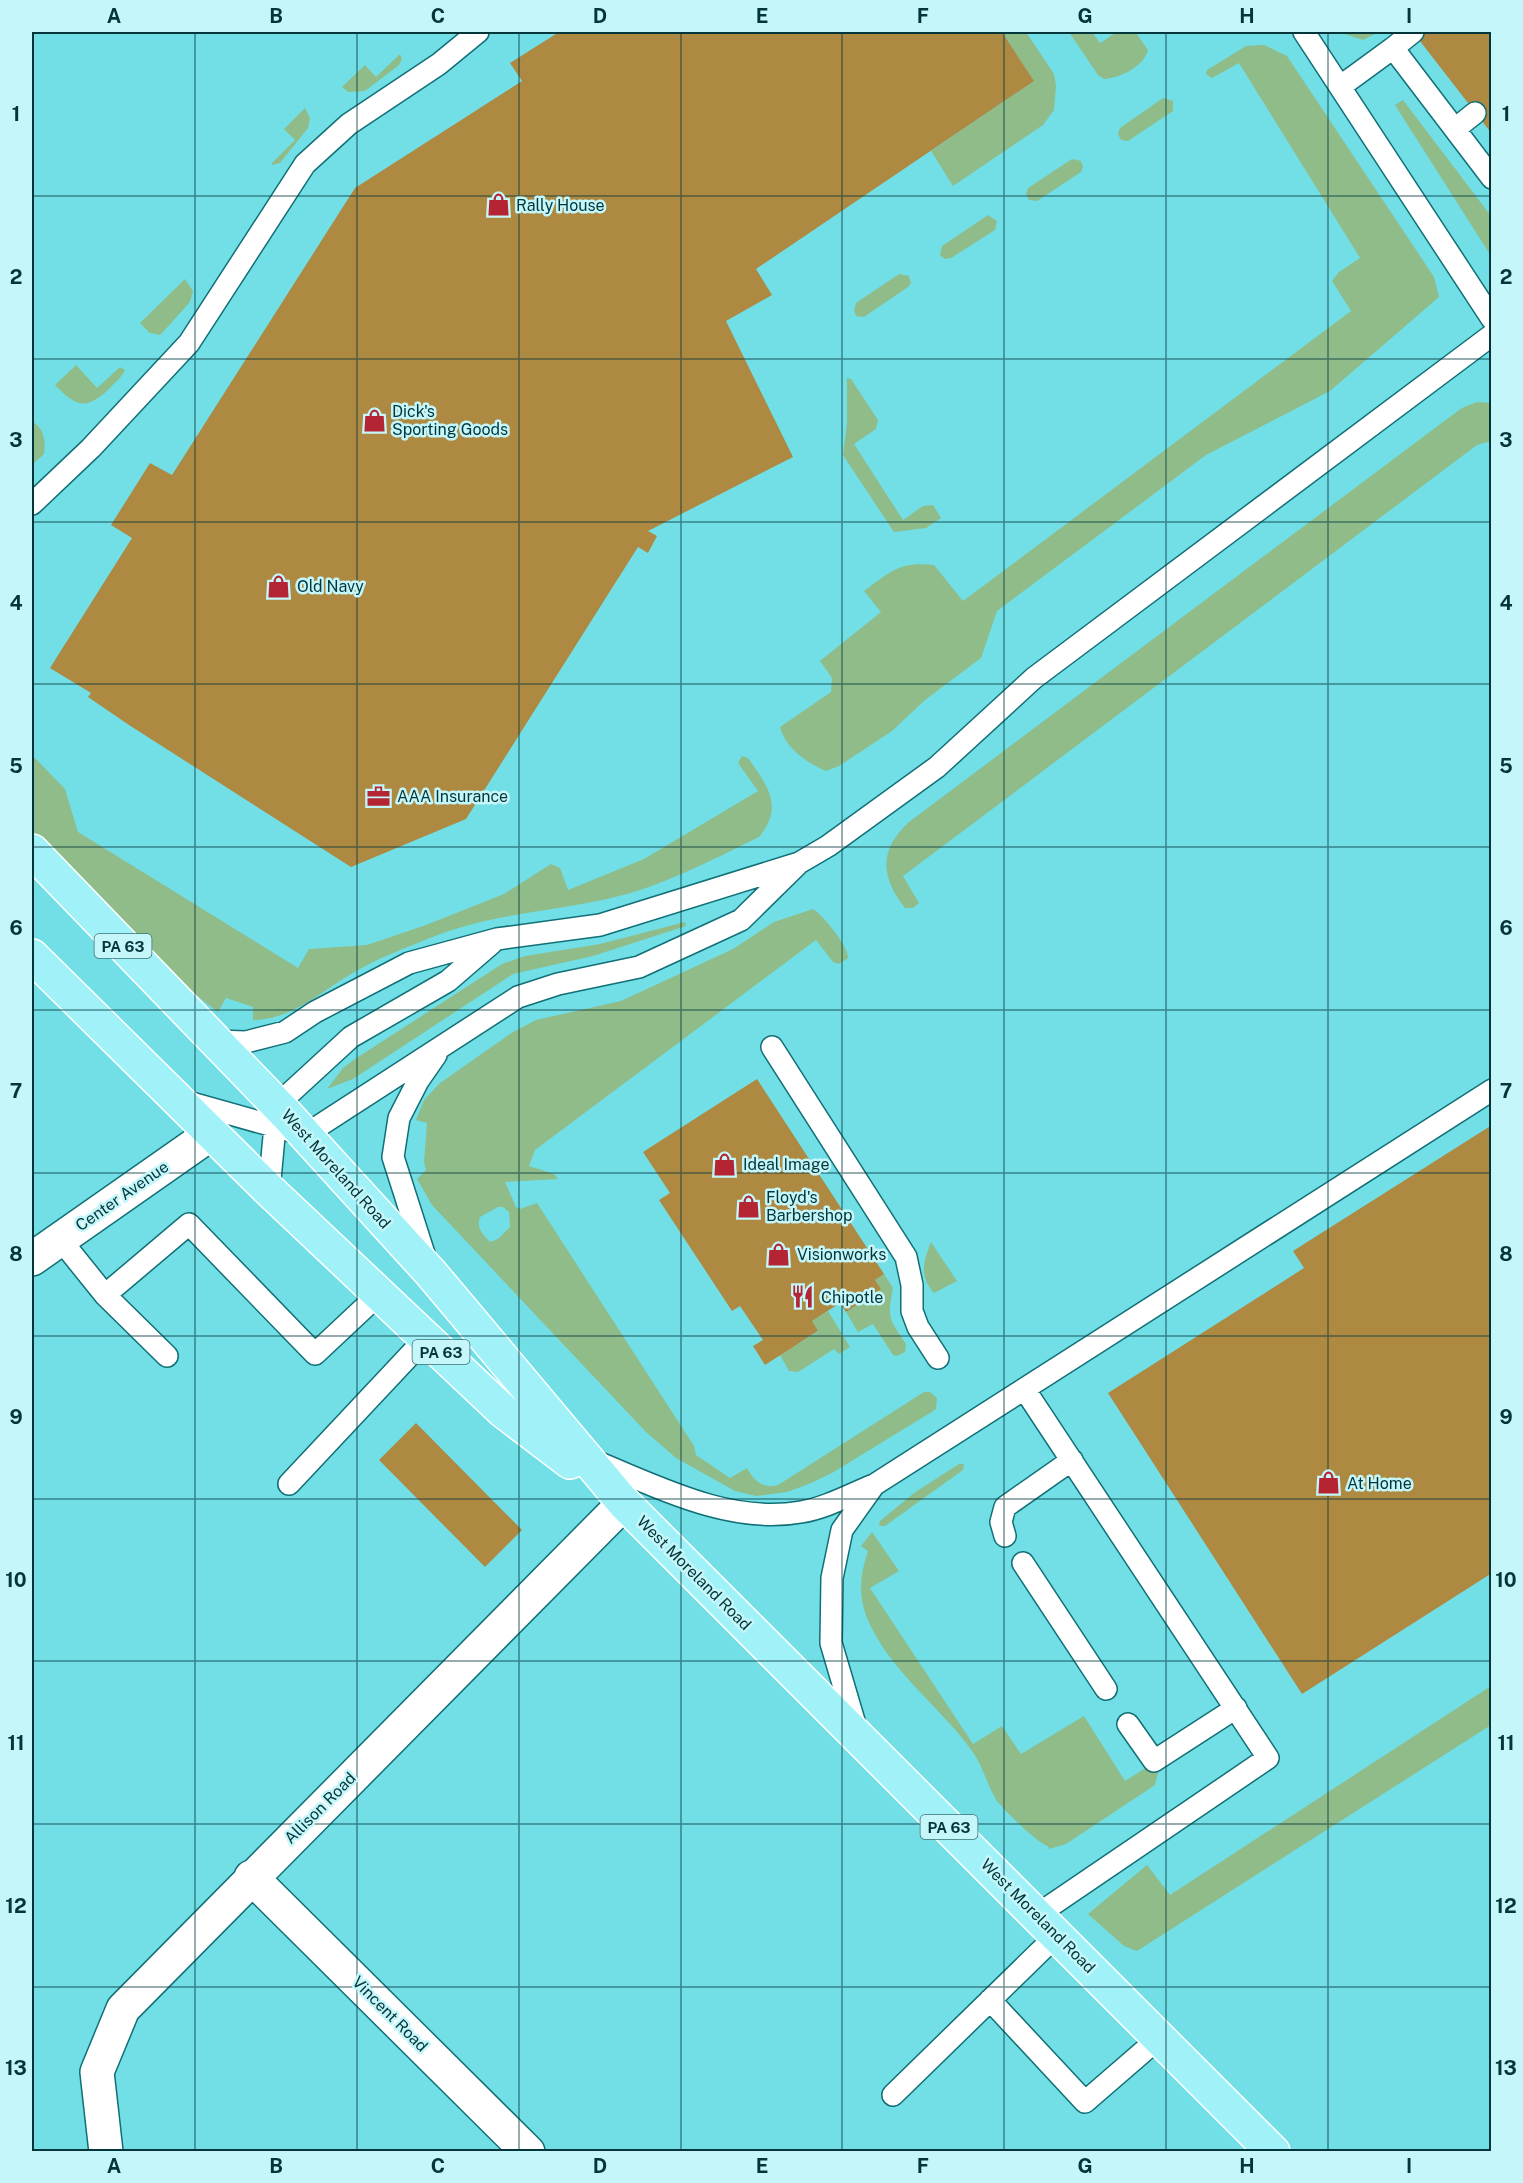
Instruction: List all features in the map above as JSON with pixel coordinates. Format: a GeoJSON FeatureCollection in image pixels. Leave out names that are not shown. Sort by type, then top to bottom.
{"type":"FeatureCollection","features":[{"type":"Feature","properties":{"kind":"main road","name":"West Moreland Road"},"geometry":{"type":"LineString","coordinates":[[32,851],[215,1041],[286,1122],[430,1272],[624,1503],[1273,2151]]}},
{"type":"Feature","properties":{"kind":"main road","name":"West Moreland Road"},"geometry":{"type":"LineString","coordinates":[[32,956],[269,1190],[503,1411],[624,1503]]}},
{"type":"Feature","properties":{"kind":"street","name":"Center Avenue"},"geometry":{"type":"LineString","coordinates":[[32,1259],[213,1133]]}},
{"type":"Feature","properties":{"kind":"street","name":"Allison Road"},"geometry":{"type":"LineString","coordinates":[[105,2151],[97,2072],[123,2009],[251,1877],[624,1503]]}},
{"type":"Feature","properties":{"kind":"street","name":"Vincent Road"},"geometry":{"type":"LineString","coordinates":[[251,1877],[528,2151]]}},
{"type":"Feature","properties":{"kind":"lane"},"geometry":{"type":"LineString","coordinates":[[32,504],[91,448],[189,344],[305,164],[349,124],[440,64],[478,32]]}},
{"type":"Feature","properties":{"kind":"lane"},"geometry":{"type":"LineString","coordinates":[[1304,32],[1491,319]]}},
{"type":"Feature","properties":{"kind":"lane"},"geometry":{"type":"LineString","coordinates":[[1341,86],[1413,32]]}},
{"type":"Feature","properties":{"kind":"lane"},"geometry":{"type":"LineString","coordinates":[[1393,48],[1491,178]]}},
{"type":"Feature","properties":{"kind":"lane"},"geometry":{"type":"LineString","coordinates":[[1455,129],[1475,113]]}},
{"type":"Feature","properties":{"kind":"lane"},"geometry":{"type":"LineString","coordinates":[[179,1099],[286,1122],[442,1047],[518,998],[558,984],[639,967],[741,920],[800,863],[828,846],[937,767],[1034,678],[1491,335]]}},
{"type":"Feature","properties":{"kind":"lane"},"geometry":{"type":"LineString","coordinates":[[215,1041],[246,1042],[285,1032],[315,1012],[409,963],[497,939],[600,925],[800,863]]}},
{"type":"Feature","properties":{"kind":"lane"},"geometry":{"type":"LineString","coordinates":[[269,1190],[286,1122],[351,1037],[448,981],[497,939]]}},
{"type":"Feature","properties":{"kind":"lane"},"geometry":{"type":"LineString","coordinates":[[430,1272],[393,1157],[399,1118],[418,1081],[442,1047]]}},
{"type":"Feature","properties":{"kind":"lane"},"geometry":{"type":"LineString","coordinates":[[772,1047],[906,1257],[912,1285],[912,1311],[918,1327],[938,1358]]}},
{"type":"Feature","properties":{"kind":"lane"},"geometry":{"type":"LineString","coordinates":[[583,1456],[701,1503],[761,1516],[803,1512],[874,1485],[1491,1090]]}},
{"type":"Feature","properties":{"kind":"lane"},"geometry":{"type":"LineString","coordinates":[[105,1295],[189,1224],[315,1354],[379,1294]]}},
{"type":"Feature","properties":{"kind":"lane"},"geometry":{"type":"LineString","coordinates":[[60,1239],[105,1295],[167,1356]]}},
{"type":"Feature","properties":{"kind":"lane"},"geometry":{"type":"LineString","coordinates":[[290,1484],[426,1338]]}},
{"type":"Feature","properties":{"kind":"lane"},"geometry":{"type":"LineString","coordinates":[[893,2095],[990,2000],[1047,1925],[1268,1758],[1025,1390]]}},
{"type":"Feature","properties":{"kind":"lane"},"geometry":{"type":"LineString","coordinates":[[1005,1536],[1001,1521],[1005,1507],[1072,1460]]}},
{"type":"Feature","properties":{"kind":"lane"},"geometry":{"type":"LineString","coordinates":[[859,1737],[831,1643],[832,1578],[842,1530],[874,1485]]}},
{"type":"Feature","properties":{"kind":"lane"},"geometry":{"type":"LineString","coordinates":[[1023,1563],[1106,1689]]}},
{"type":"Feature","properties":{"kind":"lane"},"geometry":{"type":"LineString","coordinates":[[1128,1724],[1154,1761],[1236,1708]]}},
{"type":"Feature","properties":{"kind":"lane"},"geometry":{"type":"LineString","coordinates":[[990,2000],[1085,2102],[1159,2038]]}},
{"type":"Feature","properties":{"kind":"green space"},"geometry":{"type":"Polygon","coordinates":[[[1002,32],[1026,32],[1054,74],[1056,85],[1054,110],[1043,125],[953,186],[931,151],[1034,81],[1002,32]]]}},
{"type":"Feature","properties":{"kind":"green space"},"geometry":{"type":"Polygon","coordinates":[[[1069,32],[1092,32],[1100,43],[1117,32],[1136,33],[1148,50],[1142,61],[1131,70],[1104,79],[1098,75],[1069,32]]]}},
{"type":"Feature","properties":{"kind":"green space"},"geometry":{"type":"Polygon","coordinates":[[[1339,32],[1379,32],[1363,40],[1339,32]]]}},
{"type":"Feature","properties":{"kind":"green space"},"geometry":{"type":"Polygon","coordinates":[[[1264,45],[1287,56],[1434,277],[1439,297],[1330,391],[1206,455],[997,611],[981,658],[925,700],[892,731],[839,766],[826,771],[812,764],[792,748],[780,727],[831,692],[832,678],[820,661],[881,612],[864,591],[904,566],[934,565],[963,601],[1351,311],[1332,281],[1339,272],[1360,258],[1239,63],[1212,78],[1206,74],[1207,70],[1246,46],[1264,45]]]}},
{"type":"Feature","properties":{"kind":"green space"},"geometry":{"type":"Polygon","coordinates":[[[400,54],[402,59],[399,65],[365,91],[348,92],[342,87],[365,65],[376,77],[400,54]]]}},
{"type":"Feature","properties":{"kind":"green space"},"geometry":{"type":"Polygon","coordinates":[[[1163,98],[1173,101],[1173,111],[1128,141],[1121,140],[1118,134],[1120,128],[1163,98]]]}},
{"type":"Feature","properties":{"kind":"green space"},"geometry":{"type":"Polygon","coordinates":[[[1403,100],[1491,216],[1491,256],[1395,105],[1403,100]]]}},
{"type":"Feature","properties":{"kind":"green space"},"geometry":{"type":"Polygon","coordinates":[[[305,108],[310,118],[308,128],[280,163],[272,165],[295,140],[284,129],[305,108]]]}},
{"type":"Feature","properties":{"kind":"green space"},"geometry":{"type":"Polygon","coordinates":[[[1072,159],[1081,161],[1083,167],[1081,172],[1037,201],[1029,200],[1026,194],[1028,188],[1072,159]]]}},
{"type":"Feature","properties":{"kind":"green space"},"geometry":{"type":"Polygon","coordinates":[[[988,215],[997,221],[995,230],[951,258],[945,259],[940,255],[942,246],[988,215]]]}},
{"type":"Feature","properties":{"kind":"green space"},"geometry":{"type":"Polygon","coordinates":[[[899,274],[909,276],[911,283],[908,287],[864,317],[856,316],[854,310],[856,303],[899,274]]]}},
{"type":"Feature","properties":{"kind":"green space"},"geometry":{"type":"Polygon","coordinates":[[[185,279],[193,291],[190,302],[160,335],[150,333],[140,323],[185,279]]]}},
{"type":"Feature","properties":{"kind":"green space"},"geometry":{"type":"Polygon","coordinates":[[[76,365],[97,388],[120,367],[125,370],[102,395],[88,403],[82,403],[70,398],[55,385],[76,365]]]}},
{"type":"Feature","properties":{"kind":"green space"},"geometry":{"type":"Polygon","coordinates":[[[847,378],[851,379],[878,420],[876,429],[854,444],[903,520],[923,506],[933,505],[941,518],[926,528],[894,532],[843,455],[847,424],[847,378]]]}},
{"type":"Feature","properties":{"kind":"green space"},"geometry":{"type":"Polygon","coordinates":[[[1477,402],[1491,403],[1491,441],[1477,445],[903,876],[919,903],[913,908],[905,908],[891,885],[886,864],[892,843],[909,822],[1447,419],[1462,408],[1477,402]]]}},
{"type":"Feature","properties":{"kind":"green space"},"geometry":{"type":"Polygon","coordinates":[[[32,421],[42,431],[45,444],[44,454],[32,465],[32,421]]]}},
{"type":"Feature","properties":{"kind":"green space"},"geometry":{"type":"Polygon","coordinates":[[[32,755],[65,789],[78,832],[298,968],[309,949],[367,945],[426,925],[504,894],[551,864],[560,868],[568,890],[644,859],[758,791],[738,763],[742,756],[748,758],[761,777],[772,805],[767,826],[759,837],[647,888],[607,899],[492,919],[447,932],[366,966],[308,1002],[282,1015],[253,1020],[253,1007],[226,998],[218,1012],[192,992],[32,834],[32,755]]]}},
{"type":"Feature","properties":{"kind":"green space"},"geometry":{"type":"Polygon","coordinates":[[[813,909],[835,932],[848,958],[839,964],[833,962],[816,940],[535,1150],[529,1166],[554,1174],[558,1179],[505,1182],[516,1207],[520,1209],[537,1203],[694,1446],[696,1455],[730,1478],[747,1468],[763,1485],[778,1485],[924,1392],[930,1392],[937,1398],[936,1409],[832,1473],[787,1492],[756,1496],[735,1491],[676,1458],[645,1431],[432,1205],[417,1179],[426,1170],[424,1162],[427,1123],[416,1120],[424,1100],[440,1083],[513,1032],[536,1020],[621,1001],[733,949],[774,922],[813,909]],[[498,1207],[480,1217],[479,1227],[490,1242],[498,1239],[510,1227],[509,1212],[503,1207],[498,1207]]]}},
{"type":"Feature","properties":{"kind":"green space"},"geometry":{"type":"Polygon","coordinates":[[[685,922],[686,926],[593,956],[513,974],[353,1079],[327,1089],[343,1068],[355,1059],[502,964],[525,956],[600,944],[685,922]]]}},
{"type":"Feature","properties":{"kind":"green space"},"geometry":{"type":"Polygon","coordinates":[[[931,1242],[957,1281],[934,1293],[924,1275],[926,1256],[931,1242]]]}},
{"type":"Feature","properties":{"kind":"green space"},"geometry":{"type":"Polygon","coordinates":[[[884,1274],[893,1288],[891,1318],[906,1344],[905,1352],[897,1356],[893,1355],[873,1324],[858,1332],[846,1312],[881,1289],[875,1280],[884,1274]]]}},
{"type":"Feature","properties":{"kind":"green space"},"geometry":{"type":"Polygon","coordinates":[[[828,1311],[850,1347],[839,1354],[834,1349],[798,1372],[789,1371],[780,1355],[818,1332],[812,1321],[828,1311]]]}},
{"type":"Feature","properties":{"kind":"green space"},"geometry":{"type":"Polygon","coordinates":[[[959,1464],[964,1464],[963,1470],[885,1526],[879,1526],[880,1521],[914,1493],[959,1464]]]}},
{"type":"Feature","properties":{"kind":"green space"},"geometry":{"type":"Polygon","coordinates":[[[872,1532],[899,1571],[870,1588],[973,1744],[1002,1726],[1021,1754],[1084,1716],[1125,1781],[1155,1762],[1158,1773],[1155,1785],[1066,1844],[1049,1849],[1029,1833],[997,1801],[972,1751],[901,1672],[888,1655],[867,1618],[861,1593],[863,1568],[868,1551],[861,1546],[872,1532]]]}},
{"type":"Feature","properties":{"kind":"green space"},"geometry":{"type":"Polygon","coordinates":[[[1491,1686],[1491,1725],[1137,1951],[1124,1946],[1088,1914],[1147,1865],[1170,1895],[1491,1686]]]}},
{"type":"Feature","properties":{"kind":"building"},"geometry":{"type":"Polygon","coordinates":[[[559,32],[1002,32],[1034,81],[756,269],[772,295],[726,321],[793,457],[648,531],[657,536],[648,553],[638,547],[466,819],[351,867],[129,725],[88,697],[91,693],[50,668],[132,538],[111,525],[150,463],[172,475],[355,188],[522,81],[510,63],[559,32]]]}},
{"type":"Feature","properties":{"kind":"building"},"geometry":{"type":"Polygon","coordinates":[[[1413,32],[1492,32],[1492,134],[1413,32]]]}},
{"type":"Feature","properties":{"kind":"building"},"geometry":{"type":"Polygon","coordinates":[[[757,1079],[884,1274],[875,1280],[881,1289],[846,1312],[840,1303],[812,1321],[818,1331],[765,1365],[753,1346],[763,1340],[740,1306],[732,1311],[659,1200],[670,1193],[643,1152],[757,1079]]]}},
{"type":"Feature","properties":{"kind":"building","name":"At Home"},"geometry":{"type":"Polygon","coordinates":[[[1492,1125],[1492,1573],[1302,1694],[1108,1393],[1304,1268],[1293,1251],[1492,1125]]]}},
{"type":"Feature","properties":{"kind":"building"},"geometry":{"type":"Polygon","coordinates":[[[416,1423],[522,1530],[485,1567],[379,1460],[416,1423]]]}},
{"type":"Feature","properties":{"kind":"place","name":"Rally House"},"geometry":{"type":"Point","coordinates":[498,205]}},
{"type":"Feature","properties":{"kind":"place","name":"Dick's Sporting Goods"},"geometry":{"type":"Point","coordinates":[374,420]}},
{"type":"Feature","properties":{"kind":"place","name":"Old Navy"},"geometry":{"type":"Point","coordinates":[279,586]}},
{"type":"Feature","properties":{"kind":"place","name":"AAA Insurance"},"geometry":{"type":"Point","coordinates":[379,796]}},
{"type":"Feature","properties":{"kind":"place","name":"Ideal Image"},"geometry":{"type":"Point","coordinates":[725,1164]}},
{"type":"Feature","properties":{"kind":"place","name":"Floyd's Barbershop"},"geometry":{"type":"Point","coordinates":[748,1206]}},
{"type":"Feature","properties":{"kind":"place","name":"Visionworks"},"geometry":{"type":"Point","coordinates":[779,1254]}},
{"type":"Feature","properties":{"kind":"place","name":"Chipotle"},"geometry":{"type":"Point","coordinates":[803,1297]}},
{"type":"Feature","properties":{"kind":"place","name":"At Home"},"geometry":{"type":"Point","coordinates":[1329,1483]}}]}
